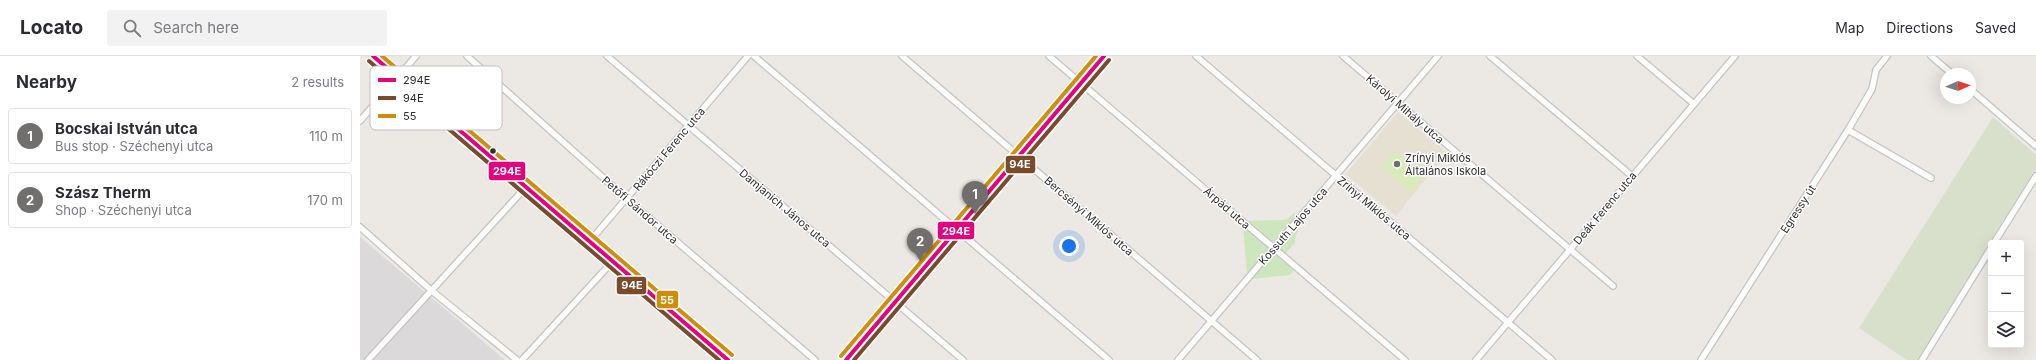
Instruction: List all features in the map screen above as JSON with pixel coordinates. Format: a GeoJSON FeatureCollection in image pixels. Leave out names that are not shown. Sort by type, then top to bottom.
{"type":"FeatureCollection","features":[{"type":"Feature","properties":{"kind":"main road"},"geometry":{"type":"LineString","coordinates":[[373,56],[385,66]]}},
{"type":"Feature","properties":{"kind":"main road"},"geometry":{"type":"LineString","coordinates":[[460,130],[728,360]]}},
{"type":"Feature","properties":{"kind":"street"},"geometry":{"type":"LineString","coordinates":[[407,66],[416,56]]}},
{"type":"Feature","properties":{"kind":"street","name":"Petőfi Sándor utca"},"geometry":{"type":"LineString","coordinates":[[467,56],[478,66]]}},
{"type":"Feature","properties":{"kind":"street","name":"Damjanich János utca"},"geometry":{"type":"LineString","coordinates":[[607,56],[963,360]]}},
{"type":"Feature","properties":{"kind":"street","name":"Rákóczi Ferenc utca"},"geometry":{"type":"LineString","coordinates":[[590,242],[748,56]]}},
{"type":"Feature","properties":{"kind":"street"},"geometry":{"type":"LineString","coordinates":[[754,56],[958,229],[1109,360]]}},
{"type":"Feature","properties":{"kind":"street","name":"Bercsényi Miklós utca"},"geometry":{"type":"LineString","coordinates":[[902,56],[1257,360]]}},
{"type":"Feature","properties":{"kind":"street","name":"Árpád utca"},"geometry":{"type":"LineString","coordinates":[[1049,56],[1405,360]]}},
{"type":"Feature","properties":{"kind":"street"},"geometry":{"type":"LineString","coordinates":[[846,360],[1104,56]]}},
{"type":"Feature","properties":{"kind":"street","name":"Zrínyi Miklós utca"},"geometry":{"type":"LineString","coordinates":[[1196,56],[1552,360]]}},
{"type":"Feature","properties":{"kind":"street","name":"Károlyi Mihály utca"},"geometry":{"type":"LineString","coordinates":[[1343,56],[1613,286]]}},
{"type":"Feature","properties":{"kind":"street","name":"Kossuth Lajos utca"},"geometry":{"type":"LineString","coordinates":[[1178,360],[1438,56]]}},
{"type":"Feature","properties":{"kind":"street"},"geometry":{"type":"LineString","coordinates":[[1490,56],[1632,176]]}},
{"type":"Feature","properties":{"kind":"street"},"geometry":{"type":"LineString","coordinates":[[1637,56],[1694,104]]}},
{"type":"Feature","properties":{"kind":"street","name":"Deák Ferenc utca"},"geometry":{"type":"LineString","coordinates":[[1476,360],[1735,56]]}},
{"type":"Feature","properties":{"kind":"street","name":"Egressy út"},"geometry":{"type":"LineString","coordinates":[[1701,360],[1848,130],[1872,89],[1876,70],[1887,56]]}},
{"type":"Feature","properties":{"kind":"street"},"geometry":{"type":"LineString","coordinates":[[1931,56],[1945,68]]}},
{"type":"Feature","properties":{"kind":"street","name":"Petőfi Sándor utca"},"geometry":{"type":"LineString","coordinates":[[502,87],[627,199],[815,360]]}},
{"type":"Feature","properties":{"kind":"street"},"geometry":{"type":"LineString","coordinates":[[1976,94],[2036,146]]}},
{"type":"Feature","properties":{"kind":"street"},"geometry":{"type":"LineString","coordinates":[[360,122],[370,110]]}},
{"type":"Feature","properties":{"kind":"street"},"geometry":{"type":"LineString","coordinates":[[1848,130],[1931,178]]}},
{"type":"Feature","properties":{"kind":"street"},"geometry":{"type":"LineString","coordinates":[[1996,240],[2036,176]]}},
{"type":"Feature","properties":{"kind":"street"},"geometry":{"type":"LineString","coordinates":[[368,360],[526,187]]}},
{"type":"Feature","properties":{"kind":"street"},"geometry":{"type":"LineString","coordinates":[[360,227],[432,291],[517,360]]}},
{"type":"Feature","properties":{"kind":"street"},"geometry":{"type":"LineString","coordinates":[[1922,360],[1988,253]]}},
{"type":"Feature","properties":{"kind":"street"},"geometry":{"type":"LineString","coordinates":[[522,360],[613,261]]}},
{"type":"Feature","properties":{"kind":"shaded area","name":"Zrínyi Miklós Általános Iskola"},"geometry":{"type":"Polygon","coordinates":[[[1398,112],[1447,153],[1396,216],[1346,174],[1398,112]]]}},
{"type":"Feature","properties":{"kind":"shaded area"},"geometry":{"type":"Polygon","coordinates":[[[360,237],[505,360],[360,360],[360,237]]]}},
{"type":"Feature","properties":{"kind":"green space"},"geometry":{"type":"Polygon","coordinates":[[[1993,117],[2036,155],[2036,169],[1993,240],[1988,240],[1988,249],[1921,360],[1907,360],[1859,328],[1993,117]]]}},
{"type":"Feature","properties":{"kind":"green space"},"geometry":{"type":"Polygon","coordinates":[[[1395,151],[1425,176],[1411,193],[1381,167],[1395,151]]]}},
{"type":"Feature","properties":{"kind":"green space"},"geometry":{"type":"Polygon","coordinates":[[[1294,213],[1297,216],[1276,241],[1271,241],[1246,221],[1283,220],[1287,219],[1294,213]]]}},
{"type":"Feature","properties":{"kind":"green space"},"geometry":{"type":"Polygon","coordinates":[[[1299,223],[1295,243],[1285,254],[1281,250],[1280,245],[1299,223]]]}},
{"type":"Feature","properties":{"kind":"green space"},"geometry":{"type":"Polygon","coordinates":[[[1243,226],[1268,246],[1268,250],[1247,275],[1243,226]]]}},
{"type":"Feature","properties":{"kind":"green space"},"geometry":{"type":"Polygon","coordinates":[[[1275,254],[1294,270],[1290,275],[1252,279],[1272,255],[1275,254]]]}},
{"type":"Feature","properties":{"kind":"transit line","name":"294E"},"geometry":{"type":"LineString","coordinates":[[373,56],[385,66]]}},
{"type":"Feature","properties":{"kind":"transit line","name":"55"},"geometry":{"type":"LineString","coordinates":[[382,56],[394,66]]}},
{"type":"Feature","properties":{"kind":"transit line","name":"55"},"geometry":{"type":"LineString","coordinates":[[841,356],[1096,56]]}},
{"type":"Feature","properties":{"kind":"transit line","name":"294E"},"geometry":{"type":"LineString","coordinates":[[846,360],[1104,56]]}},
{"type":"Feature","properties":{"kind":"transit line","name":"94E"},"geometry":{"type":"LineString","coordinates":[[854,360],[1109,60]]}},
{"type":"Feature","properties":{"kind":"transit line","name":"94E"},"geometry":{"type":"LineString","coordinates":[[369,61],[375,66]]}},
{"type":"Feature","properties":{"kind":"transit line","name":"94E"},"geometry":{"type":"LineString","coordinates":[[450,130],[719,360]]}},
{"type":"Feature","properties":{"kind":"transit line","name":"294E"},"geometry":{"type":"LineString","coordinates":[[459,130],[728,360]]}},
{"type":"Feature","properties":{"kind":"transit line","name":"55"},"geometry":{"type":"LineString","coordinates":[[469,130],[732,355]]}},
{"type":"Feature","properties":{"kind":"place","name":"Zrínyi Miklós Általános Iskola"},"geometry":{"type":"Point","coordinates":[1397,164]}},
{"type":"Feature","properties":{"kind":"place","name":"Bocskai István utca"},"geometry":{"type":"Point","coordinates":[975,214]}},
{"type":"Feature","properties":{"kind":"place","name":"Szász Therm"},"geometry":{"type":"Point","coordinates":[920,261]}}]}
